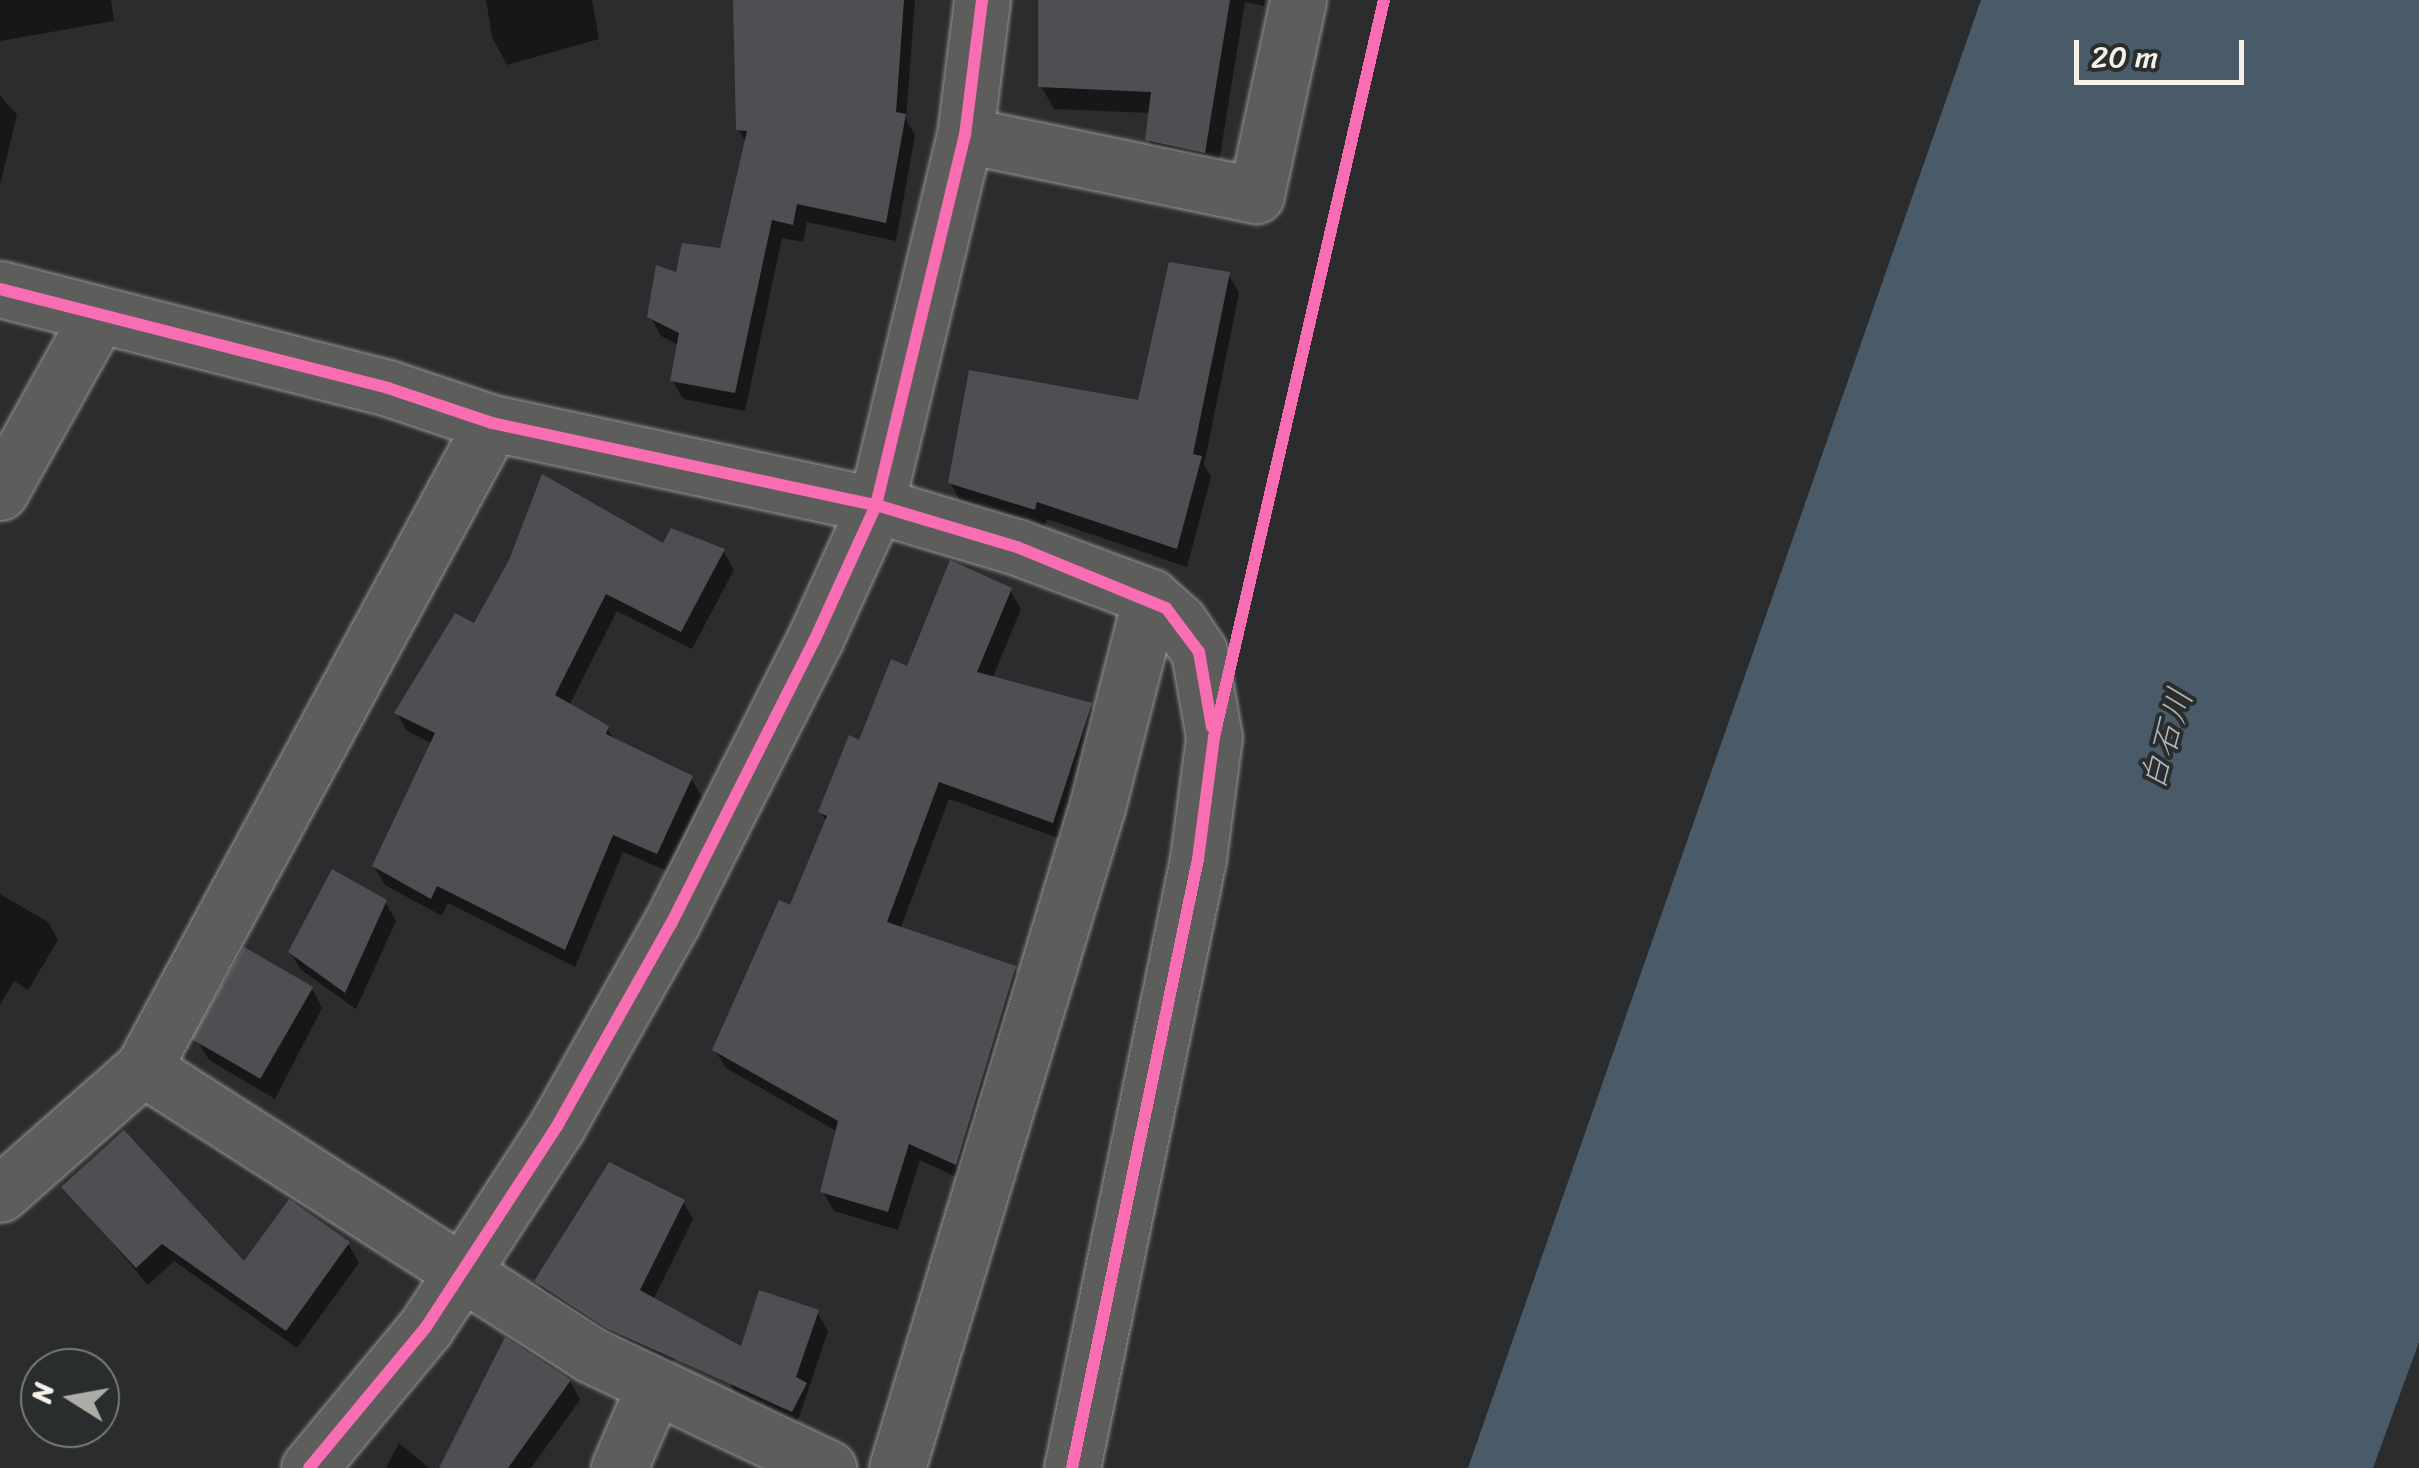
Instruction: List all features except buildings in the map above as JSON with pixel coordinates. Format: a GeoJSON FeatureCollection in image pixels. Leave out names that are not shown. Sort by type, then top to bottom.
{"type":"FeatureCollection","features":[{"type":"Feature","properties":{"kind":"street"},"geometry":{"type":"LineString","coordinates":[[309,1468],[464,1273],[558,1126],[671,924],[876,506],[965,135],[982,0]]}},
{"type":"Feature","properties":{"kind":"street"},"geometry":{"type":"LineString","coordinates":[[965,135],[1256,195],[1298,0]]}},
{"type":"Feature","properties":{"kind":"street"},"geometry":{"type":"LineString","coordinates":[[0,289],[388,388],[492,423],[876,506],[1018,546],[1152,597],[1180,622],[1198,652],[1214,736],[1198,859],[1072,1468]]}},
{"type":"Feature","properties":{"kind":"street"},"geometry":{"type":"LineString","coordinates":[[0,492],[98,316]]}},
{"type":"Feature","properties":{"kind":"street"},"geometry":{"type":"LineString","coordinates":[[0,1194],[143,1068],[492,423]]}},
{"type":"Feature","properties":{"kind":"street"},"geometry":{"type":"LineString","coordinates":[[897,1468],[1097,807],[1152,597]]}},
{"type":"Feature","properties":{"kind":"street"},"geometry":{"type":"LineString","coordinates":[[143,1068],[534,1322],[653,1389],[828,1468]]}},
{"type":"Feature","properties":{"kind":"street"},"geometry":{"type":"LineString","coordinates":[[619,1468],[653,1389]]}},
{"type":"Feature","properties":{"kind":"water","name":"白石川"},"geometry":{"type":"Polygon","coordinates":[[[1981,0],[2419,0],[2419,1342],[2373,1468],[1468,1468],[1981,0]]]}},
{"type":"Feature","properties":{"kind":"cycle path"},"geometry":{"type":"LineString","coordinates":[[309,1468],[426,1327],[557,1126],[671,924],[815,639],[876,505],[965,135],[982,0]]}},
{"type":"Feature","properties":{"kind":"cycle path"},"geometry":{"type":"LineString","coordinates":[[1072,1468],[1198,859],[1214,737],[1384,0]]}},
{"type":"Feature","properties":{"kind":"cycle path"},"geometry":{"type":"LineString","coordinates":[[0,289],[388,388],[492,423],[876,505],[1017,547],[1166,608],[1199,652],[1212,727]]}}]}
